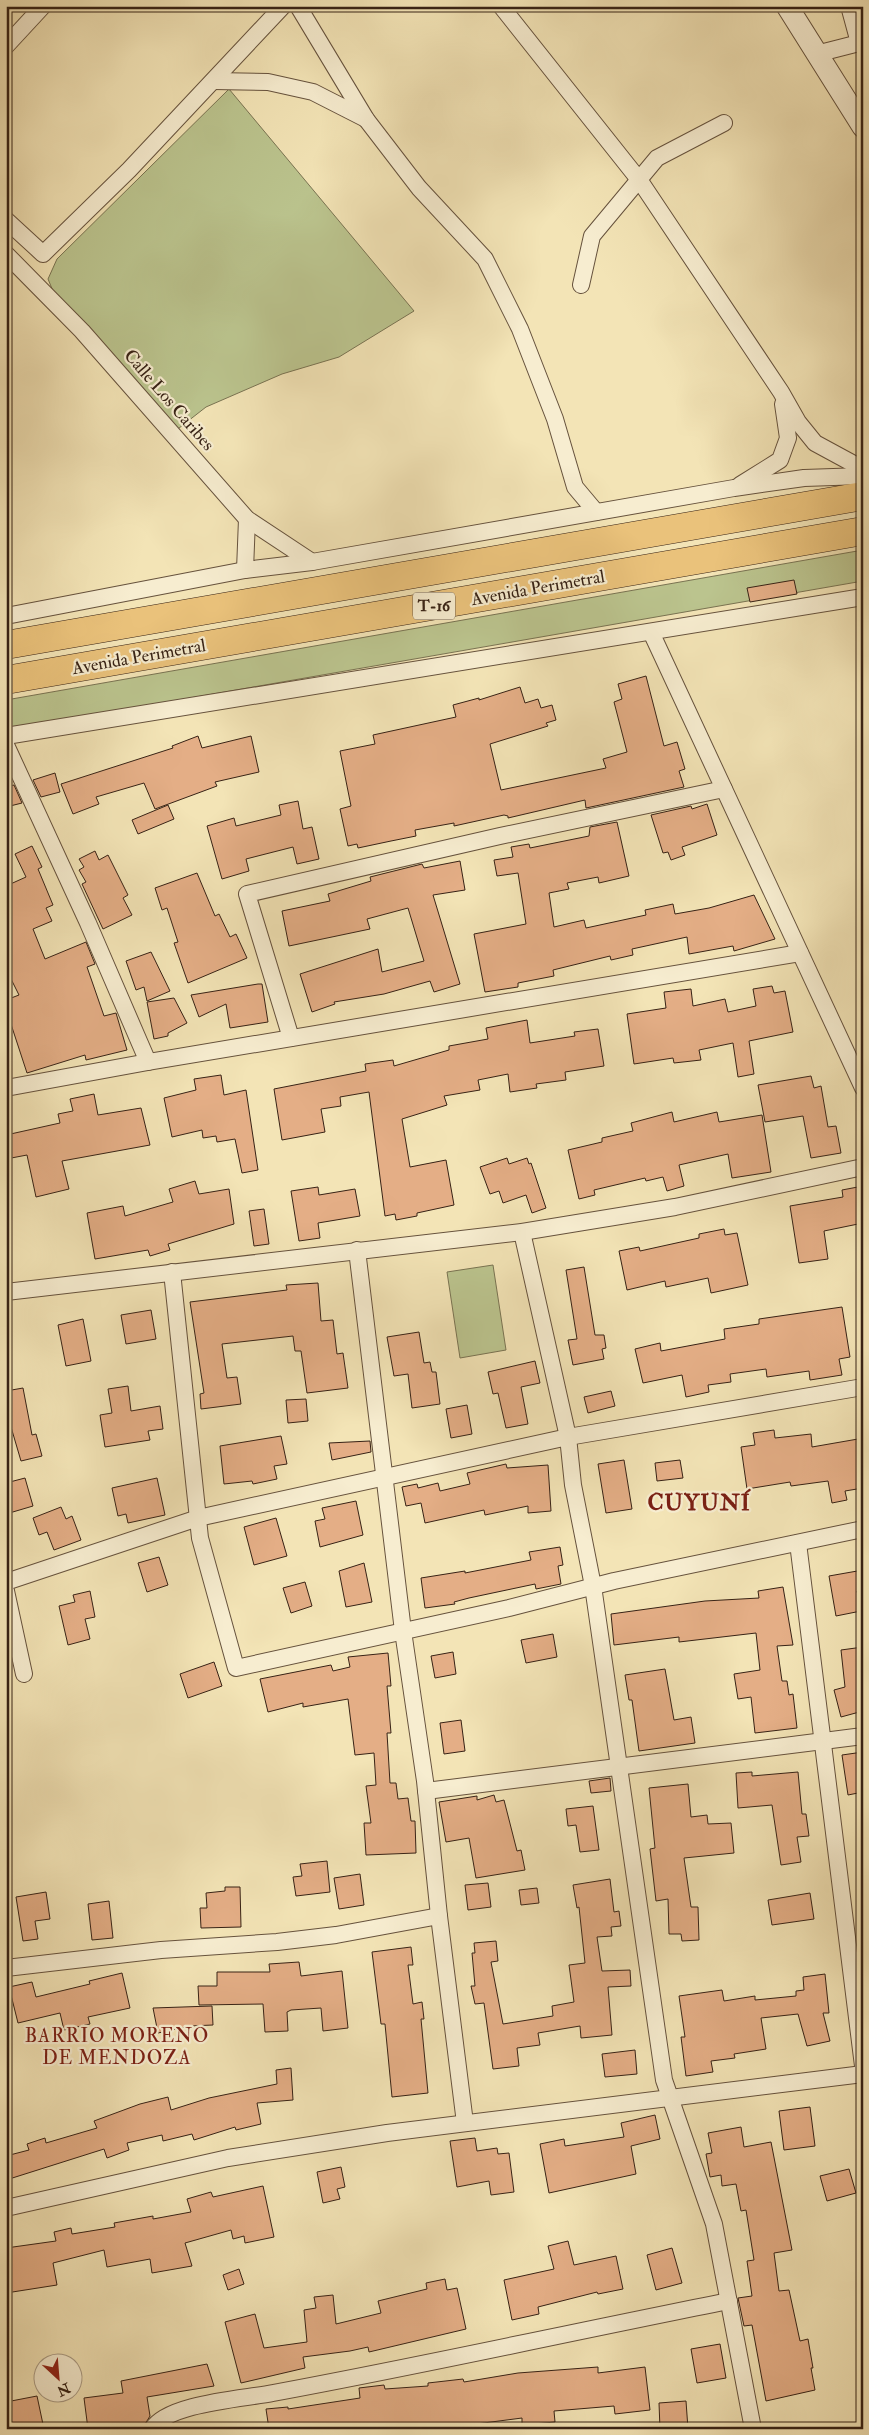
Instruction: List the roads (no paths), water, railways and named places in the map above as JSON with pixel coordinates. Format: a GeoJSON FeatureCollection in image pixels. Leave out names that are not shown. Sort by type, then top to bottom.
{"type":"FeatureCollection","features":[{"type":"Feature","properties":{"kind":"highway","name":"Avenida Perimetral"},"geometry":{"type":"LineString","coordinates":[[6,645],[863,496]]}},
{"type":"Feature","properties":{"kind":"highway","name":"Avenida Perimetral"},"geometry":{"type":"LineString","coordinates":[[6,680],[863,531]]}},
{"type":"Feature","properties":{"kind":"street"},"geometry":{"type":"LineString","coordinates":[[6,46],[43,6]]}},
{"type":"Feature","properties":{"kind":"street"},"geometry":{"type":"LineString","coordinates":[[6,220],[43,254],[129,170],[283,6]]}},
{"type":"Feature","properties":{"kind":"street"},"geometry":{"type":"LineString","coordinates":[[298,6],[366,119],[419,188],[484,259],[520,329],[555,419],[575,487],[596,512]]}},
{"type":"Feature","properties":{"kind":"street"},"geometry":{"type":"LineString","coordinates":[[501,6],[640,181],[781,392],[798,422],[815,444],[863,469]]}},
{"type":"Feature","properties":{"kind":"street"},"geometry":{"type":"LineString","coordinates":[[787,6],[863,127]]}},
{"type":"Feature","properties":{"kind":"street"},"geometry":{"type":"LineString","coordinates":[[816,54],[861,42],[848,6]]}},
{"type":"Feature","properties":{"kind":"street"},"geometry":{"type":"LineString","coordinates":[[214,81],[268,82],[313,92],[366,119]]}},
{"type":"Feature","properties":{"kind":"street"},"geometry":{"type":"LineString","coordinates":[[581,285],[592,236],[640,181],[657,158],[724,123]]}},
{"type":"Feature","properties":{"kind":"street","name":"Calle Los Caribes"},"geometry":{"type":"LineString","coordinates":[[6,254],[82,332],[247,519],[312,562]]}},
{"type":"Feature","properties":{"kind":"street"},"geometry":{"type":"LineString","coordinates":[[734,488],[780,460],[788,438],[781,392]]}},
{"type":"Feature","properties":{"kind":"street"},"geometry":{"type":"LineString","coordinates":[[6,616],[245,570],[312,562],[734,488],[804,478],[863,476]]}},
{"type":"Feature","properties":{"kind":"street"},"geometry":{"type":"LineString","coordinates":[[245,570],[247,519]]}},
{"type":"Feature","properties":{"kind":"street"},"geometry":{"type":"LineString","coordinates":[[6,736],[863,597]]}},
{"type":"Feature","properties":{"kind":"street"},"geometry":{"type":"LineString","coordinates":[[650,632],[863,1088]]}},
{"type":"Feature","properties":{"kind":"street"},"geometry":{"type":"LineString","coordinates":[[6,745],[88,923],[148,1062]]}},
{"type":"Feature","properties":{"kind":"street"},"geometry":{"type":"LineString","coordinates":[[291,1038],[247,894],[500,836],[724,789]]}},
{"type":"Feature","properties":{"kind":"street"},"geometry":{"type":"LineString","coordinates":[[6,1088],[148,1062],[800,953]]}},
{"type":"Feature","properties":{"kind":"street"},"geometry":{"type":"LineString","coordinates":[[6,1292],[522,1232],[675,1207],[863,1167]]}},
{"type":"Feature","properties":{"kind":"street"},"geometry":{"type":"LineString","coordinates":[[522,1232],[568,1437],[573,1485],[593,1586],[664,2080],[708,2200],[753,2429]]}},
{"type":"Feature","properties":{"kind":"street"},"geometry":{"type":"LineString","coordinates":[[357,1250],[404,1631],[426,1791],[439,1916],[465,2123]]}},
{"type":"Feature","properties":{"kind":"street"},"geometry":{"type":"LineString","coordinates":[[172,1272],[200,1538],[236,1668],[404,1631],[593,1586],[863,1529]]}},
{"type":"Feature","properties":{"kind":"street"},"geometry":{"type":"LineString","coordinates":[[6,1582],[198,1518],[568,1437],[863,1387]]}},
{"type":"Feature","properties":{"kind":"street"},"geometry":{"type":"LineString","coordinates":[[798,1543],[863,2066]]}},
{"type":"Feature","properties":{"kind":"street"},"geometry":{"type":"LineString","coordinates":[[6,1591],[24,1674]]}},
{"type":"Feature","properties":{"kind":"street"},"geometry":{"type":"LineString","coordinates":[[426,1791],[863,1736]]}},
{"type":"Feature","properties":{"kind":"street"},"geometry":{"type":"LineString","coordinates":[[6,1968],[161,1950],[326,1936],[439,1916]]}},
{"type":"Feature","properties":{"kind":"street"},"geometry":{"type":"LineString","coordinates":[[6,2208],[228,2158],[387,2133],[863,2074]]}},
{"type":"Feature","properties":{"kind":"street"},"geometry":{"type":"LineString","coordinates":[[152,2429],[165,2418],[195,2407],[321,2384],[729,2301]]}},
{"type":"Feature","properties":{"kind":"district","name":"CUYUNÍ"},"geometry":{"type":"Point","coordinates":[699,1503]}},
{"type":"Feature","properties":{"kind":"district","name":"BARRIO MORENO DE MENDOZA"},"geometry":{"type":"Point","coordinates":[117,2047]}}]}
